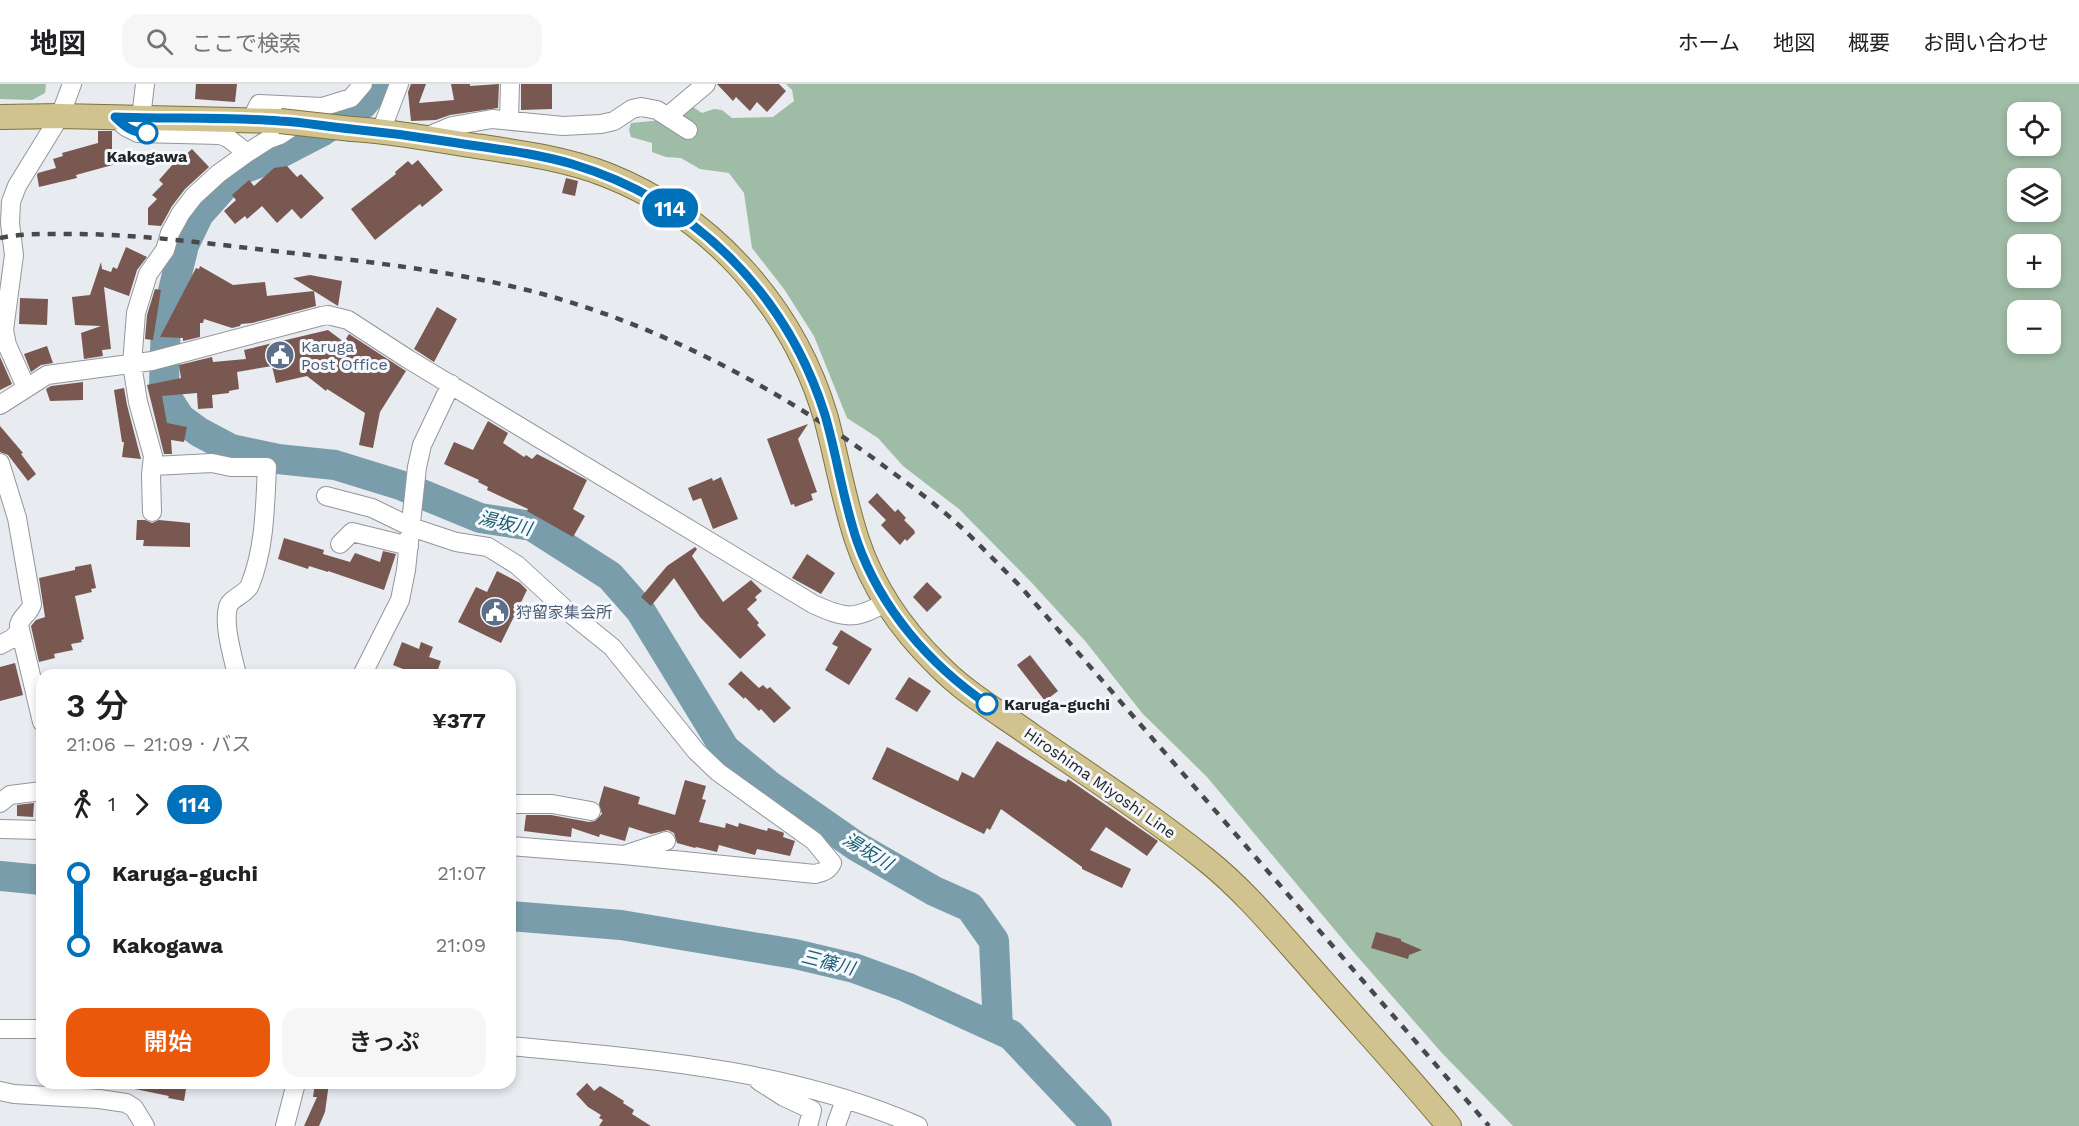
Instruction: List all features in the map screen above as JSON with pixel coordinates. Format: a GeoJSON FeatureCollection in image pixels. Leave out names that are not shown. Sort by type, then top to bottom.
{"type":"FeatureCollection","features":[{"type":"Feature","properties":{"kind":"main road","name":"Hiroshima Miyoshi Line"},"geometry":{"type":"LineString","coordinates":[[0,117],[60,116],[280,121],[381,131],[571,163],[640,190],[673,209],[731,257],[779,315],[798,347],[825,417],[858,541],[869,569],[887,602],[918,644],[961,686],[1130,803],[1230,880],[1263,913],[1449,1126]]}},
{"type":"Feature","properties":{"kind":"street"},"geometry":{"type":"LineString","coordinates":[[26,387],[7,345],[4,330],[14,255],[10,223],[11,202],[16,186],[60,116],[72,84]]}},
{"type":"Feature","properties":{"kind":"street"},"geometry":{"type":"LineString","coordinates":[[141,118],[145,84]]}},
{"type":"Feature","properties":{"kind":"street"},"geometry":{"type":"LineString","coordinates":[[152,513],[153,456],[138,402],[132,364],[133,331],[148,274],[165,250],[170,233],[181,213],[194,196],[218,174],[247,153],[280,135],[322,107],[351,98],[363,84]]}},
{"type":"Feature","properties":{"kind":"street"},"geometry":{"type":"LineString","coordinates":[[381,131],[399,84]]}},
{"type":"Feature","properties":{"kind":"street"},"geometry":{"type":"LineString","coordinates":[[509,120],[510,84]]}},
{"type":"Feature","properties":{"kind":"street"},"geometry":{"type":"LineString","coordinates":[[668,116],[706,84]]}},
{"type":"Feature","properties":{"kind":"street"},"geometry":{"type":"LineString","coordinates":[[251,120],[259,104],[322,107]]}},
{"type":"Feature","properties":{"kind":"street"},"geometry":{"type":"LineString","coordinates":[[423,138],[452,126],[492,119],[579,127],[614,122],[632,109],[642,107],[650,107],[688,130]]}},
{"type":"Feature","properties":{"kind":"street"},"geometry":{"type":"LineString","coordinates":[[115,117],[126,127],[138,133],[220,135],[228,138],[247,153]]}},
{"type":"Feature","properties":{"kind":"street"},"geometry":{"type":"LineString","coordinates":[[0,405],[47,375],[152,361],[328,315],[348,320],[813,604],[838,615],[846,615],[867,612],[887,602]]}},
{"type":"Feature","properties":{"kind":"street"},"geometry":{"type":"LineString","coordinates":[[365,669],[400,600],[412,523],[417,467],[422,445],[451,384]]}},
{"type":"Feature","properties":{"kind":"street"},"geometry":{"type":"LineString","coordinates":[[0,463],[17,518],[32,604],[31,609],[20,620],[20,630],[36,697]]}},
{"type":"Feature","properties":{"kind":"street"},"geometry":{"type":"LineString","coordinates":[[153,466],[212,463],[231,467],[267,467],[264,526],[252,578],[249,588],[229,603],[227,608],[229,635],[236,669]]}},
{"type":"Feature","properties":{"kind":"street"},"geometry":{"type":"LineString","coordinates":[[326,496],[372,508],[456,542],[488,547],[517,565],[565,609],[612,647],[696,751],[718,772],[814,841],[832,863],[830,869],[815,874],[516,846]]}},
{"type":"Feature","properties":{"kind":"street"},"geometry":{"type":"LineString","coordinates":[[340,544],[352,532],[409,546]]}},
{"type":"Feature","properties":{"kind":"street"},"geometry":{"type":"LineString","coordinates":[[0,645],[13,638],[20,630]]}},
{"type":"Feature","properties":{"kind":"street"},"geometry":{"type":"LineString","coordinates":[[0,803],[10,795],[36,791]]}},
{"type":"Feature","properties":{"kind":"street"},"geometry":{"type":"LineString","coordinates":[[516,804],[552,804],[591,811]]}},
{"type":"Feature","properties":{"kind":"street"},"geometry":{"type":"LineString","coordinates":[[0,830],[36,830]]}},
{"type":"Feature","properties":{"kind":"street"},"geometry":{"type":"LineString","coordinates":[[624,855],[666,842]]}},
{"type":"Feature","properties":{"kind":"street"},"geometry":{"type":"LineString","coordinates":[[0,1029],[36,1029]]}},
{"type":"Feature","properties":{"kind":"street"},"geometry":{"type":"LineString","coordinates":[[516,1047],[642,1058],[753,1076],[793,1084],[894,1115],[918,1126]]}},
{"type":"Feature","properties":{"kind":"street"},"geometry":{"type":"LineString","coordinates":[[753,1076],[765,1086],[820,1119],[845,1100]]}},
{"type":"Feature","properties":{"kind":"street"},"geometry":{"type":"LineString","coordinates":[[285,1126],[294,1089]]}},
{"type":"Feature","properties":{"kind":"street"},"geometry":{"type":"LineString","coordinates":[[0,1091],[126,1103],[134,1108],[145,1126]]}},
{"type":"Feature","properties":{"kind":"green space"},"geometry":{"type":"Polygon","coordinates":[[[0,84],[46,84],[45,93],[32,100],[0,99],[0,84]]]}},
{"type":"Feature","properties":{"kind":"green space"},"geometry":{"type":"Polygon","coordinates":[[[786,84],[2079,84],[2079,1126],[1513,1126],[1441,1052],[1350,948],[1207,777],[1142,713],[1086,642],[1032,583],[959,509],[903,466],[878,438],[847,418],[814,336],[784,289],[752,248],[744,193],[729,173],[700,169],[681,158],[666,157],[652,152],[652,143],[631,137],[629,130],[631,123],[663,120],[693,107],[702,113],[714,109],[722,110],[732,118],[773,117],[794,101],[792,90],[786,84]]]}},
{"type":"Feature","properties":{"kind":"building"},"geometry":{"type":"Polygon","coordinates":[[[196,84],[237,84],[235,102],[195,99],[196,84]]]}},
{"type":"Feature","properties":{"kind":"building"},"geometry":{"type":"Polygon","coordinates":[[[411,84],[426,84],[419,103],[454,100],[451,84],[470,84],[470,86],[499,84],[498,108],[450,115],[436,120],[411,121],[408,92],[411,84]]]}},
{"type":"Feature","properties":{"kind":"building"},"geometry":{"type":"Polygon","coordinates":[[[521,84],[552,84],[552,109],[521,110],[521,84]]]}},
{"type":"Feature","properties":{"kind":"building"},"geometry":{"type":"Polygon","coordinates":[[[717,84],[779,84],[786,91],[767,112],[757,102],[750,111],[736,97],[733,101],[717,84]]]}},
{"type":"Feature","properties":{"kind":"building"},"geometry":{"type":"Polygon","coordinates":[[[98,131],[112,131],[112,150],[116,164],[76,175],[77,178],[39,187],[38,173],[56,168],[53,159],[63,156],[62,153],[98,143],[98,131]]]}},
{"type":"Feature","properties":{"kind":"building"},"geometry":{"type":"Polygon","coordinates":[[[192,149],[209,167],[185,189],[161,226],[148,225],[148,208],[157,199],[152,195],[163,184],[159,180],[181,155],[183,157],[192,149]]]}},
{"type":"Feature","properties":{"kind":"building"},"geometry":{"type":"Polygon","coordinates":[[[418,160],[443,190],[422,207],[420,204],[375,240],[351,209],[396,174],[395,172],[408,161],[412,165],[418,160]]]}},
{"type":"Feature","properties":{"kind":"building"},"geometry":{"type":"Polygon","coordinates":[[[287,166],[297,177],[301,174],[324,198],[301,219],[292,209],[277,223],[262,206],[247,219],[245,216],[235,224],[224,211],[236,200],[232,195],[249,180],[254,186],[274,168],[287,166]]]}},
{"type":"Feature","properties":{"kind":"building"},"geometry":{"type":"Polygon","coordinates":[[[566,178],[578,181],[575,196],[562,193],[566,178]]]}},
{"type":"Feature","properties":{"kind":"building"},"geometry":{"type":"Polygon","coordinates":[[[126,247],[147,257],[137,270],[129,296],[104,287],[111,349],[102,350],[103,356],[84,359],[81,333],[101,326],[75,325],[72,297],[90,295],[101,262],[102,269],[111,272],[113,267],[117,269],[126,247]]]}},
{"type":"Feature","properties":{"kind":"building"},"geometry":{"type":"Polygon","coordinates":[[[200,266],[233,285],[265,282],[267,296],[314,291],[316,306],[232,328],[204,319],[203,323],[200,323],[200,337],[183,341],[183,338],[160,337],[196,268],[199,269],[200,266]]]}},
{"type":"Feature","properties":{"kind":"building"},"geometry":{"type":"Polygon","coordinates":[[[310,275],[342,281],[338,306],[293,278],[310,275]]]}},
{"type":"Feature","properties":{"kind":"building"},"geometry":{"type":"Polygon","coordinates":[[[155,289],[161,290],[153,340],[145,339],[147,315],[155,289]]]}},
{"type":"Feature","properties":{"kind":"building"},"geometry":{"type":"Polygon","coordinates":[[[20,298],[48,299],[47,325],[19,324],[20,298]]]}},
{"type":"Feature","properties":{"kind":"building"},"geometry":{"type":"Polygon","coordinates":[[[437,307],[457,319],[434,362],[414,349],[437,307]]]}},
{"type":"Feature","properties":{"kind":"building"},"geometry":{"type":"Polygon","coordinates":[[[328,330],[344,342],[349,334],[406,371],[380,412],[373,448],[359,445],[365,413],[327,389],[326,391],[307,376],[276,383],[272,366],[237,372],[239,389],[212,395],[213,408],[198,409],[197,393],[162,396],[167,423],[187,427],[184,442],[171,440],[172,454],[164,454],[147,385],[181,378],[179,365],[212,357],[213,362],[246,359],[244,350],[328,330]]]}},
{"type":"Feature","properties":{"kind":"building"},"geometry":{"type":"Polygon","coordinates":[[[47,346],[53,363],[41,365],[31,372],[24,354],[47,346]]]}},
{"type":"Feature","properties":{"kind":"building"},"geometry":{"type":"Polygon","coordinates":[[[0,357],[12,384],[0,390],[0,357]]]}},
{"type":"Feature","properties":{"kind":"building"},"geometry":{"type":"Polygon","coordinates":[[[83,382],[83,400],[50,401],[46,389],[51,386],[83,382]]]}},
{"type":"Feature","properties":{"kind":"building"},"geometry":{"type":"Polygon","coordinates":[[[124,388],[141,459],[122,457],[124,442],[122,442],[114,390],[124,388]]]}},
{"type":"Feature","properties":{"kind":"building"},"geometry":{"type":"Polygon","coordinates":[[[488,421],[508,433],[503,443],[524,457],[526,455],[532,459],[537,454],[587,480],[573,509],[585,516],[573,537],[527,511],[528,509],[487,490],[488,487],[478,482],[479,480],[444,464],[454,442],[473,450],[488,421]]]}},
{"type":"Feature","properties":{"kind":"building"},"geometry":{"type":"Polygon","coordinates":[[[808,424],[798,439],[817,492],[811,494],[813,500],[795,507],[794,504],[791,505],[767,439],[808,424]]]}},
{"type":"Feature","properties":{"kind":"building"},"geometry":{"type":"Polygon","coordinates":[[[0,426],[23,453],[21,454],[36,474],[28,481],[8,455],[0,452],[0,426]]]}},
{"type":"Feature","properties":{"kind":"building"},"geometry":{"type":"Polygon","coordinates":[[[721,477],[738,519],[713,529],[701,498],[693,501],[688,488],[712,478],[713,481],[721,477]]]}},
{"type":"Feature","properties":{"kind":"building"},"geometry":{"type":"Polygon","coordinates":[[[877,493],[895,512],[898,509],[906,518],[904,520],[914,530],[915,533],[900,545],[881,525],[886,520],[868,502],[877,493]]]}},
{"type":"Feature","properties":{"kind":"building"},"geometry":{"type":"Polygon","coordinates":[[[137,520],[152,523],[159,520],[190,523],[190,547],[143,546],[144,540],[136,540],[137,520]]]}},
{"type":"Feature","properties":{"kind":"building"},"geometry":{"type":"Polygon","coordinates":[[[284,538],[324,550],[323,554],[350,562],[355,553],[380,562],[383,551],[396,554],[384,590],[328,571],[309,566],[308,569],[278,559],[284,538]]]}},
{"type":"Feature","properties":{"kind":"building"},"geometry":{"type":"Polygon","coordinates":[[[695,547],[697,549],[692,556],[723,602],[751,580],[762,591],[755,597],[757,600],[747,609],[766,635],[740,659],[700,617],[674,578],[651,606],[641,597],[667,566],[695,547]]]}},
{"type":"Feature","properties":{"kind":"building"},"geometry":{"type":"Polygon","coordinates":[[[807,554],[835,573],[821,594],[792,578],[807,554]]]}},
{"type":"Feature","properties":{"kind":"building"},"geometry":{"type":"Polygon","coordinates":[[[91,564],[96,588],[91,589],[92,592],[75,596],[84,639],[81,640],[82,642],[71,644],[73,650],[54,654],[55,658],[39,662],[31,626],[36,620],[45,617],[39,578],[91,564]]]}},
{"type":"Feature","properties":{"kind":"building"},"geometry":{"type":"Polygon","coordinates":[[[497,571],[520,583],[527,590],[501,643],[458,622],[476,587],[487,592],[497,571]]]}},
{"type":"Feature","properties":{"kind":"building"},"geometry":{"type":"Polygon","coordinates":[[[927,582],[942,597],[927,612],[913,597],[927,582]]]}},
{"type":"Feature","properties":{"kind":"building"},"geometry":{"type":"Polygon","coordinates":[[[841,630],[872,649],[849,685],[825,670],[838,647],[832,644],[841,630]]]}},
{"type":"Feature","properties":{"kind":"building"},"geometry":{"type":"Polygon","coordinates":[[[402,642],[419,649],[421,642],[433,647],[429,657],[441,661],[438,669],[403,669],[393,665],[402,642]]]}},
{"type":"Feature","properties":{"kind":"building"},"geometry":{"type":"Polygon","coordinates":[[[1030,655],[1058,691],[1045,701],[1017,665],[1030,655]]]}},
{"type":"Feature","properties":{"kind":"building"},"geometry":{"type":"Polygon","coordinates":[[[15,663],[23,695],[0,701],[0,667],[15,663]]]}},
{"type":"Feature","properties":{"kind":"building"},"geometry":{"type":"Polygon","coordinates":[[[741,671],[759,688],[763,685],[767,689],[770,687],[791,708],[774,723],[761,709],[759,711],[728,684],[741,671]]]}},
{"type":"Feature","properties":{"kind":"building"},"geometry":{"type":"Polygon","coordinates":[[[909,677],[931,691],[917,712],[895,699],[909,677]]]}},
{"type":"Feature","properties":{"kind":"building"},"geometry":{"type":"Polygon","coordinates":[[[997,741],[1059,779],[1066,782],[1068,779],[1158,841],[1147,856],[1106,827],[1090,850],[1131,869],[1122,888],[1082,869],[1001,809],[990,830],[987,828],[984,834],[872,779],[887,747],[958,781],[962,772],[974,778],[997,741]]]}},
{"type":"Feature","properties":{"kind":"building"},"geometry":{"type":"Polygon","coordinates":[[[685,780],[706,786],[702,799],[706,800],[699,822],[725,828],[726,823],[738,827],[739,823],[767,831],[768,828],[782,832],[783,837],[795,841],[790,856],[757,849],[755,855],[719,845],[717,852],[695,848],[677,843],[674,833],[668,830],[651,834],[629,827],[625,841],[600,834],[599,837],[572,828],[571,837],[524,831],[526,815],[551,815],[589,822],[595,821],[602,814],[599,804],[604,786],[640,797],[638,804],[675,815],[685,780]]]}},
{"type":"Feature","properties":{"kind":"building"},"geometry":{"type":"Polygon","coordinates":[[[34,803],[33,817],[17,816],[17,805],[34,803]]]}},
{"type":"Feature","properties":{"kind":"building"},"geometry":{"type":"Polygon","coordinates":[[[1376,932],[1401,939],[1422,950],[1409,955],[1408,959],[1371,948],[1376,932]]]}},
{"type":"Feature","properties":{"kind":"building"},"geometry":{"type":"Polygon","coordinates":[[[587,1083],[594,1091],[600,1086],[624,1101],[623,1103],[634,1110],[632,1114],[651,1126],[599,1126],[603,1120],[599,1118],[601,1115],[588,1107],[576,1094],[587,1083]]]}},
{"type":"Feature","properties":{"kind":"building"},"geometry":{"type":"Polygon","coordinates":[[[135,1089],[186,1089],[184,1101],[168,1098],[169,1096],[135,1089]]]}},
{"type":"Feature","properties":{"kind":"building"},"geometry":{"type":"Polygon","coordinates":[[[314,1089],[328,1089],[325,1112],[319,1126],[304,1126],[317,1097],[313,1097],[314,1089]]]}},
{"type":"Feature","properties":{"kind":"waterway","name":"湯坂川"},"geometry":{"type":"LineString","coordinates":[[379,84],[363,104],[321,132],[269,159],[243,169],[231,178],[199,214],[184,245],[166,320],[164,386],[169,401],[180,418],[199,432],[231,449],[278,459],[335,465],[400,485],[480,518],[532,526],[610,576],[640,610],[725,749],[770,786],[856,846],[934,891],[970,907],[994,941],[998,1028]]}},
{"type":"Feature","properties":{"kind":"waterway","name":"三篠川"},"geometry":{"type":"LineString","coordinates":[[0,876],[36,879]]}},
{"type":"Feature","properties":{"kind":"waterway","name":"三篠川"},"geometry":{"type":"LineString","coordinates":[[516,916],[621,925],[795,954],[854,968],[906,987],[1011,1035],[1097,1126]]}},
{"type":"Feature","properties":{"kind":"railway"},"geometry":{"type":"LineString","coordinates":[[0,238],[73,234],[165,239],[399,266],[504,285],[583,306],[627,322],[711,359],[792,404],[869,455],[928,499],[962,528],[1021,587],[1489,1126]]}},
{"type":"Feature","properties":{"kind":"bus line","name":"114"},"geometry":{"type":"LineString","coordinates":[[147,133],[138,133],[126,127],[115,117],[280,121],[381,131],[534,155],[571,163],[606,175],[640,190],[673,209],[731,257],[779,315],[798,347],[813,381],[825,417],[849,512],[869,569],[899,620],[918,644],[961,686],[987,704]]}},
{"type":"Feature","properties":{"kind":"place","name":"Kakogawa"},"geometry":{"type":"Point","coordinates":[147,133]}},
{"type":"Feature","properties":{"kind":"place","name":"Karuga Post Office"},"geometry":{"type":"Point","coordinates":[280,355]}},
{"type":"Feature","properties":{"kind":"place","name":"狩留家集会所"},"geometry":{"type":"Point","coordinates":[495,612]}},
{"type":"Feature","properties":{"kind":"place","name":"Karuga-guchi"},"geometry":{"type":"Point","coordinates":[987,704]}}]}
